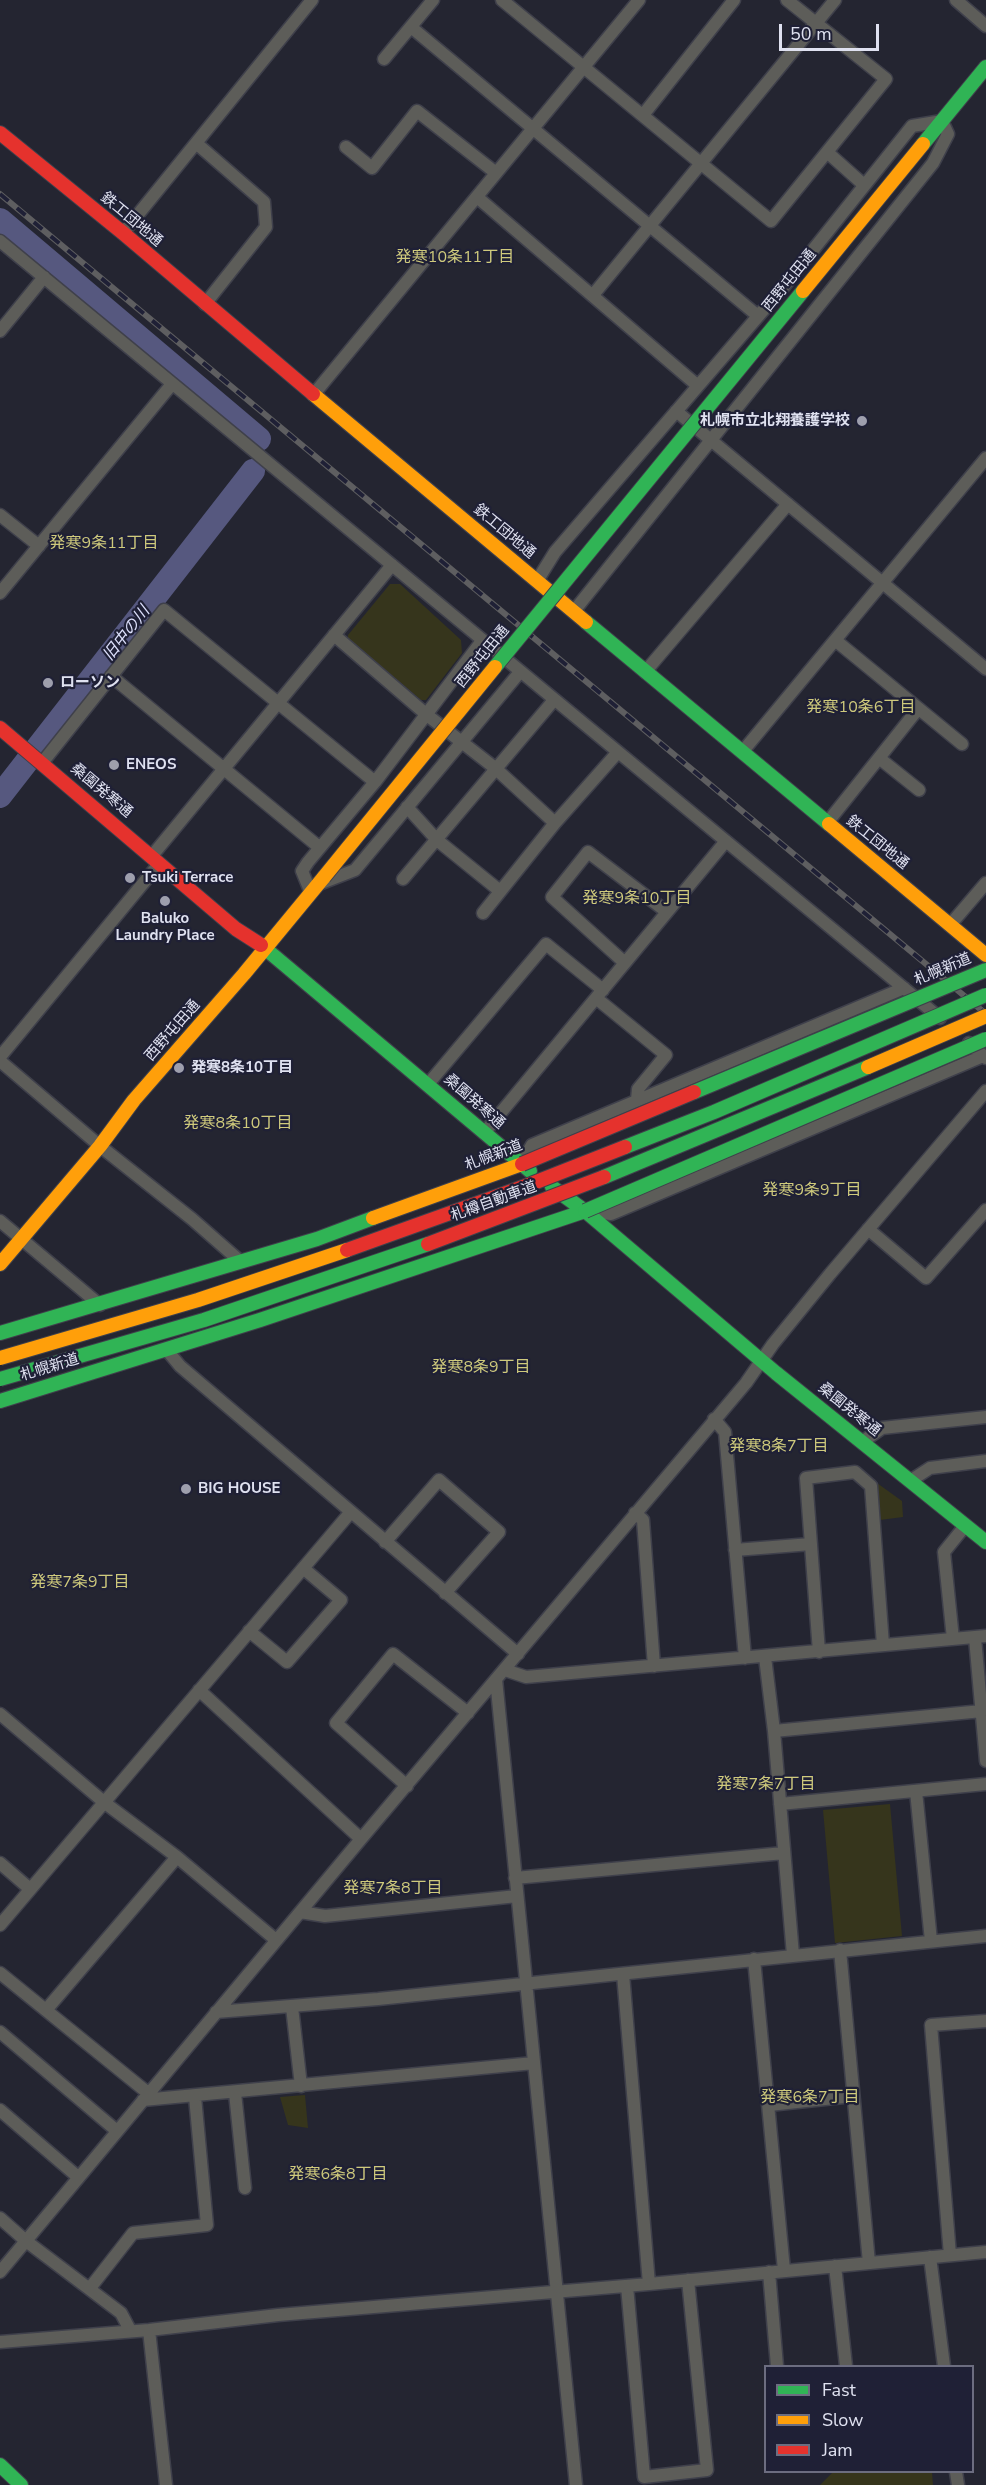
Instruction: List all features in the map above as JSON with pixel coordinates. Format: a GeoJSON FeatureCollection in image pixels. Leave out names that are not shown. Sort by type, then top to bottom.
{"type":"FeatureCollection","features":[{"type":"Feature","properties":{"kind":"main road","name":"西野屯田通"},"geometry":{"type":"LineString","coordinates":[[0,1264],[100,1146],[134,1100],[244,974],[986,67]]}},
{"type":"Feature","properties":{"kind":"main road","name":"鉄工団地通"},"geometry":{"type":"LineString","coordinates":[[0,133],[123,233],[205,304],[986,955]]}},
{"type":"Feature","properties":{"kind":"main road","name":"桑園発寒通"},"geometry":{"type":"LineString","coordinates":[[0,728],[236,929],[264,948],[429,1083],[484,1133],[585,1211],[761,1361],[986,1542]]}},
{"type":"Feature","properties":{"kind":"main road","name":"札幌新道"},"geometry":{"type":"LineString","coordinates":[[0,1333],[317,1239],[522,1164],[986,970]]}},
{"type":"Feature","properties":{"kind":"main road","name":"札樽自動車道"},"geometry":{"type":"LineString","coordinates":[[0,1358],[198,1300],[354,1248],[531,1184],[714,1112],[986,995]]}},
{"type":"Feature","properties":{"kind":"main road","name":"札樽自動車道"},"geometry":{"type":"LineString","coordinates":[[0,1379],[214,1316],[364,1267],[526,1208],[720,1130],[986,1016]]}},
{"type":"Feature","properties":{"kind":"main road","name":"札幌新道"},"geometry":{"type":"LineString","coordinates":[[0,1401],[166,1349],[585,1211],[986,1039]]}},
{"type":"Feature","properties":{"kind":"main road"},"geometry":{"type":"LineString","coordinates":[[0,2465],[21,2485]]}},
{"type":"Feature","properties":{"kind":"street"},"geometry":{"type":"LineString","coordinates":[[123,233],[312,0]]}},
{"type":"Feature","properties":{"kind":"street"},"geometry":{"type":"LineString","coordinates":[[384,59],[434,0]]}},
{"type":"Feature","properties":{"kind":"street"},"geometry":{"type":"LineString","coordinates":[[502,0],[771,221],[886,79],[787,0]]}},
{"type":"Feature","properties":{"kind":"street"},"geometry":{"type":"LineString","coordinates":[[314,394],[639,0]]}},
{"type":"Feature","properties":{"kind":"street"},"geometry":{"type":"LineString","coordinates":[[643,116],[734,0]]}},
{"type":"Feature","properties":{"kind":"street"},"geometry":{"type":"LineString","coordinates":[[593,295],[835,0]]}},
{"type":"Feature","properties":{"kind":"street"},"geometry":{"type":"LineString","coordinates":[[956,0],[986,26]]}},
{"type":"Feature","properties":{"kind":"street"},"geometry":{"type":"LineString","coordinates":[[411,27],[758,316]]}},
{"type":"Feature","properties":{"kind":"street"},"geometry":{"type":"LineString","coordinates":[[346,147],[372,168],[417,111],[496,173]]}},
{"type":"Feature","properties":{"kind":"street"},"geometry":{"type":"LineString","coordinates":[[537,581],[555,552],[758,316],[912,126],[942,121],[948,134],[933,163],[574,611]]}},
{"type":"Feature","properties":{"kind":"street"},"geometry":{"type":"LineString","coordinates":[[196,144],[264,202],[266,227],[205,304]]}},
{"type":"Feature","properties":{"kind":"street"},"geometry":{"type":"LineString","coordinates":[[827,152],[864,185]]}},
{"type":"Feature","properties":{"kind":"street"},"geometry":{"type":"LineString","coordinates":[[477,197],[698,386]]}},
{"type":"Feature","properties":{"kind":"street"},"geometry":{"type":"LineString","coordinates":[[0,241],[985,1057],[611,1214],[585,1211]]}},
{"type":"Feature","properties":{"kind":"street"},"geometry":{"type":"LineString","coordinates":[[0,331],[44,277]]}},
{"type":"Feature","properties":{"kind":"street"},"geometry":{"type":"LineString","coordinates":[[0,593],[172,384]]}},
{"type":"Feature","properties":{"kind":"street"},"geometry":{"type":"LineString","coordinates":[[676,411],[986,669]]}},
{"type":"Feature","properties":{"kind":"street"},"geometry":{"type":"LineString","coordinates":[[743,751],[986,458]]}},
{"type":"Feature","properties":{"kind":"street"},"geometry":{"type":"LineString","coordinates":[[645,672],[788,504]]}},
{"type":"Feature","properties":{"kind":"street"},"geometry":{"type":"LineString","coordinates":[[0,515],[39,546]]}},
{"type":"Feature","properties":{"kind":"street"},"geometry":{"type":"LineString","coordinates":[[241,1262],[192,1219],[100,1146],[0,1059],[223,769],[392,566]]}},
{"type":"Feature","properties":{"kind":"street"},"geometry":{"type":"LineString","coordinates":[[40,761],[165,610],[375,782]]}},
{"type":"Feature","properties":{"kind":"street"},"geometry":{"type":"LineString","coordinates":[[334,635],[427,715],[495,768],[555,823]]}},
{"type":"Feature","properties":{"kind":"street"},"geometry":{"type":"LineString","coordinates":[[835,640],[962,744]]}},
{"type":"Feature","properties":{"kind":"street"},"geometry":{"type":"LineString","coordinates":[[482,642],[375,782],[319,847],[302,871],[317,885],[355,870],[520,672]]}},
{"type":"Feature","properties":{"kind":"street"},"geometry":{"type":"LineString","coordinates":[[111,676],[319,847]]}},
{"type":"Feature","properties":{"kind":"street"},"geometry":{"type":"LineString","coordinates":[[403,879],[554,700]]}},
{"type":"Feature","properties":{"kind":"street"},"geometry":{"type":"LineString","coordinates":[[826,823],[918,709]]}},
{"type":"Feature","properties":{"kind":"street"},"geometry":{"type":"LineString","coordinates":[[483,913],[555,823],[618,752]]}},
{"type":"Feature","properties":{"kind":"street"},"geometry":{"type":"LineString","coordinates":[[879,758],[919,790]]}},
{"type":"Feature","properties":{"kind":"street"},"geometry":{"type":"LineString","coordinates":[[407,807],[437,840],[500,891]]}},
{"type":"Feature","properties":{"kind":"street"},"geometry":{"type":"LineString","coordinates":[[484,1133],[726,841]]}},
{"type":"Feature","properties":{"kind":"street"},"geometry":{"type":"LineString","coordinates":[[625,963],[552,897],[588,852],[667,912]]}},
{"type":"Feature","properties":{"kind":"street"},"geometry":{"type":"LineString","coordinates":[[951,925],[986,883]]}},
{"type":"Feature","properties":{"kind":"street"},"geometry":{"type":"LineString","coordinates":[[429,1083],[546,944],[666,1055],[638,1089],[637,1100]]}},
{"type":"Feature","properties":{"kind":"street"},"geometry":{"type":"LineString","coordinates":[[522,1164],[532,1145],[904,988]]}},
{"type":"Feature","properties":{"kind":"street"},"geometry":{"type":"LineString","coordinates":[[0,2272],[276,1940],[501,1675],[714,1419],[868,1229],[986,1091]]}},
{"type":"Feature","properties":{"kind":"street"},"geometry":{"type":"LineString","coordinates":[[868,1229],[927,1278],[986,1210]]}},
{"type":"Feature","properties":{"kind":"street"},"geometry":{"type":"LineString","coordinates":[[0,1221],[100,1305]]}},
{"type":"Feature","properties":{"kind":"street"},"geometry":{"type":"LineString","coordinates":[[166,1349],[180,1366],[518,1654]]}},
{"type":"Feature","properties":{"kind":"street"},"geometry":{"type":"LineString","coordinates":[[862,1442],[882,1428],[986,1417]]}},
{"type":"Feature","properties":{"kind":"street"},"geometry":{"type":"LineString","coordinates":[[714,1419],[725,1432],[745,1658]]}},
{"type":"Feature","properties":{"kind":"street"},"geometry":{"type":"LineString","coordinates":[[910,1481],[930,1468],[986,1461]]}},
{"type":"Feature","properties":{"kind":"street"},"geometry":{"type":"LineString","coordinates":[[819,1652],[806,1478],[855,1472],[871,1486],[883,1645]]}},
{"type":"Feature","properties":{"kind":"street"},"geometry":{"type":"LineString","coordinates":[[385,1542],[439,1480],[499,1532],[446,1593]]}},
{"type":"Feature","properties":{"kind":"street"},"geometry":{"type":"LineString","coordinates":[[0,1925],[350,1513]]}},
{"type":"Feature","properties":{"kind":"street"},"geometry":{"type":"LineString","coordinates":[[635,1513],[643,1520],[654,1666]]}},
{"type":"Feature","properties":{"kind":"street"},"geometry":{"type":"LineString","coordinates":[[953,1639],[944,1552],[965,1526]]}},
{"type":"Feature","properties":{"kind":"street"},"geometry":{"type":"LineString","coordinates":[[735,1550],[811,1544]]}},
{"type":"Feature","properties":{"kind":"street"},"geometry":{"type":"LineString","coordinates":[[249,1631],[287,1662],[341,1600],[303,1568]]}},
{"type":"Feature","properties":{"kind":"street"},"geometry":{"type":"LineString","coordinates":[[501,1675],[526,1677],[980,1637],[986,1761]]}},
{"type":"Feature","properties":{"kind":"street"},"geometry":{"type":"LineString","coordinates":[[407,1786],[336,1723],[393,1654],[468,1713]]}},
{"type":"Feature","properties":{"kind":"street"},"geometry":{"type":"LineString","coordinates":[[765,1657],[774,1731],[793,1955]]}},
{"type":"Feature","properties":{"kind":"street"},"geometry":{"type":"LineString","coordinates":[[501,1675],[515,1878],[576,2485]]}},
{"type":"Feature","properties":{"kind":"street"},"geometry":{"type":"LineString","coordinates":[[199,1690],[361,1839]]}},
{"type":"Feature","properties":{"kind":"street"},"geometry":{"type":"LineString","coordinates":[[774,1731],[982,1711]]}},
{"type":"Feature","properties":{"kind":"street"},"geometry":{"type":"LineString","coordinates":[[0,1714],[105,1803],[177,1857],[276,1940]]}},
{"type":"Feature","properties":{"kind":"street"},"geometry":{"type":"LineString","coordinates":[[780,1804],[986,1784]]}},
{"type":"Feature","properties":{"kind":"street"},"geometry":{"type":"LineString","coordinates":[[916,1791],[931,1941]]}},
{"type":"Feature","properties":{"kind":"street"},"geometry":{"type":"LineString","coordinates":[[515,1878],[784,1853]]}},
{"type":"Feature","properties":{"kind":"street"},"geometry":{"type":"LineString","coordinates":[[46,2010],[177,1857]]}},
{"type":"Feature","properties":{"kind":"street"},"geometry":{"type":"LineString","coordinates":[[0,1863],[30,1889]]}},
{"type":"Feature","properties":{"kind":"street"},"geometry":{"type":"LineString","coordinates":[[300,1912],[325,1916],[517,1896]]}},
{"type":"Feature","properties":{"kind":"street"},"geometry":{"type":"LineString","coordinates":[[216,2012],[292,2007],[986,1936]]}},
{"type":"Feature","properties":{"kind":"street"},"geometry":{"type":"LineString","coordinates":[[840,1950],[869,2263]]}},
{"type":"Feature","properties":{"kind":"street"},"geometry":{"type":"LineString","coordinates":[[754,1959],[784,2270]]}},
{"type":"Feature","properties":{"kind":"street"},"geometry":{"type":"LineString","coordinates":[[0,1973],[146,2096],[195,2097],[534,2063]]}},
{"type":"Feature","properties":{"kind":"street"},"geometry":{"type":"LineString","coordinates":[[623,1974],[649,2284]]}},
{"type":"Feature","properties":{"kind":"street"},"geometry":{"type":"LineString","coordinates":[[292,2007],[301,2086]]}},
{"type":"Feature","properties":{"kind":"street"},"geometry":{"type":"LineString","coordinates":[[950,2255],[931,2025],[986,2021]]}},
{"type":"Feature","properties":{"kind":"street"},"geometry":{"type":"LineString","coordinates":[[0,2032],[117,2131]]}},
{"type":"Feature","properties":{"kind":"street"},"geometry":{"type":"LineString","coordinates":[[235,2093],[245,2188]]}},
{"type":"Feature","properties":{"kind":"street"},"geometry":{"type":"LineString","coordinates":[[769,2104],[853,2096]]}},
{"type":"Feature","properties":{"kind":"street"},"geometry":{"type":"LineString","coordinates":[[90,2288],[133,2233],[207,2224],[195,2097]]}},
{"type":"Feature","properties":{"kind":"street"},"geometry":{"type":"LineString","coordinates":[[0,2110],[78,2177]]}},
{"type":"Feature","properties":{"kind":"street"},"geometry":{"type":"LineString","coordinates":[[0,2218],[26,2241],[121,2313],[130,2330]]}},
{"type":"Feature","properties":{"kind":"street"},"geometry":{"type":"LineString","coordinates":[[0,2342],[986,2252]]}},
{"type":"Feature","properties":{"kind":"street"},"geometry":{"type":"LineString","coordinates":[[930,2257],[944,2365]]}},
{"type":"Feature","properties":{"kind":"street"},"geometry":{"type":"LineString","coordinates":[[835,2266],[846,2365]]}},
{"type":"Feature","properties":{"kind":"street"},"geometry":{"type":"LineString","coordinates":[[769,2272],[777,2365]]}},
{"type":"Feature","properties":{"kind":"street"},"geometry":{"type":"LineString","coordinates":[[627,2286],[644,2477],[706,2470],[688,2280]]}},
{"type":"Feature","properties":{"kind":"street"},"geometry":{"type":"LineString","coordinates":[[149,2330],[166,2485]]}},
{"type":"Feature","properties":{"kind":"shaded area"},"geometry":{"type":"Polygon","coordinates":[[[390,584],[400,584],[461,640],[462,653],[426,700],[421,700],[348,638],[348,635],[390,584]]]}},
{"type":"Feature","properties":{"kind":"shaded area"},"geometry":{"type":"Polygon","coordinates":[[[877,1483],[902,1501],[903,1517],[880,1520],[877,1483]]]}},
{"type":"Feature","properties":{"kind":"shaded area"},"geometry":{"type":"Polygon","coordinates":[[[890,1804],[902,1936],[835,1943],[823,1810],[890,1804]]]}},
{"type":"Feature","properties":{"kind":"shaded area"},"geometry":{"type":"Polygon","coordinates":[[[305,2095],[308,2128],[288,2125],[280,2097],[305,2095]]]}},
{"type":"Feature","properties":{"kind":"shaded area"},"geometry":{"type":"Polygon","coordinates":[[[832,2473],[932,2473],[933,2485],[820,2485],[832,2473]]]}},
{"type":"Feature","properties":{"kind":"waterway","name":"旧中の川"},"geometry":{"type":"LineString","coordinates":[[0,220],[259,439]]}},
{"type":"Feature","properties":{"kind":"waterway","name":"旧中の川"},"geometry":{"type":"LineString","coordinates":[[0,796],[253,471]]}},
{"type":"Feature","properties":{"kind":"railway"},"geometry":{"type":"LineString","coordinates":[[0,194],[986,1014]]}},
{"type":"Feature","properties":{"kind":"traffic: fast"},"geometry":{"type":"LineString","coordinates":[[923,144],[986,67]]}},
{"type":"Feature","properties":{"kind":"traffic: fast"},"geometry":{"type":"LineString","coordinates":[[495,667],[803,291]]}},
{"type":"Feature","properties":{"kind":"traffic: fast"},"geometry":{"type":"LineString","coordinates":[[586,622],[829,824]]}},
{"type":"Feature","properties":{"kind":"traffic: fast"},"geometry":{"type":"LineString","coordinates":[[261,945],[530,1171]]}},
{"type":"Feature","properties":{"kind":"traffic: fast"},"geometry":{"type":"LineString","coordinates":[[694,1092],[986,970]]}},
{"type":"Feature","properties":{"kind":"traffic: fast"},"geometry":{"type":"LineString","coordinates":[[625,1147],[714,1112],[986,995]]}},
{"type":"Feature","properties":{"kind":"traffic: fast"},"geometry":{"type":"LineString","coordinates":[[585,1211],[986,1039]]}},
{"type":"Feature","properties":{"kind":"traffic: fast"},"geometry":{"type":"LineString","coordinates":[[604,1177],[868,1067]]}},
{"type":"Feature","properties":{"kind":"traffic: fast"},"geometry":{"type":"LineString","coordinates":[[552,1187],[585,1211],[776,1373],[986,1542]]}},
{"type":"Feature","properties":{"kind":"traffic: fast"},"geometry":{"type":"LineString","coordinates":[[0,1401],[260,1320],[585,1211]]}},
{"type":"Feature","properties":{"kind":"traffic: fast"},"geometry":{"type":"LineString","coordinates":[[0,1333],[317,1239],[373,1218]]}},
{"type":"Feature","properties":{"kind":"traffic: fast"},"geometry":{"type":"LineString","coordinates":[[0,1379],[204,1320],[428,1244]]}},
{"type":"Feature","properties":{"kind":"traffic: fast"},"geometry":{"type":"LineString","coordinates":[[0,2465],[21,2485]]}},
{"type":"Feature","properties":{"kind":"traffic: slow"},"geometry":{"type":"LineString","coordinates":[[803,291],[923,144]]}},
{"type":"Feature","properties":{"kind":"traffic: slow"},"geometry":{"type":"LineString","coordinates":[[313,394],[586,622]]}},
{"type":"Feature","properties":{"kind":"traffic: slow"},"geometry":{"type":"LineString","coordinates":[[324,877],[495,667]]}},
{"type":"Feature","properties":{"kind":"traffic: slow"},"geometry":{"type":"LineString","coordinates":[[829,824],[986,955]]}},
{"type":"Feature","properties":{"kind":"traffic: slow"},"geometry":{"type":"LineString","coordinates":[[0,1264],[100,1146],[134,1100],[244,974],[324,877]]}},
{"type":"Feature","properties":{"kind":"traffic: slow"},"geometry":{"type":"LineString","coordinates":[[868,1067],[986,1016]]}},
{"type":"Feature","properties":{"kind":"traffic: slow"},"geometry":{"type":"LineString","coordinates":[[373,1218],[522,1164]]}},
{"type":"Feature","properties":{"kind":"traffic: slow"},"geometry":{"type":"LineString","coordinates":[[0,1358],[198,1300],[347,1250]]}},
{"type":"Feature","properties":{"kind":"traffic: jam"},"geometry":{"type":"LineString","coordinates":[[0,133],[123,233],[313,394]]}},
{"type":"Feature","properties":{"kind":"traffic: jam"},"geometry":{"type":"LineString","coordinates":[[0,728],[236,929],[261,945]]}},
{"type":"Feature","properties":{"kind":"traffic: jam"},"geometry":{"type":"LineString","coordinates":[[522,1164],[694,1092]]}},
{"type":"Feature","properties":{"kind":"traffic: jam"},"geometry":{"type":"LineString","coordinates":[[347,1250],[531,1184],[625,1147]]}},
{"type":"Feature","properties":{"kind":"traffic: jam"},"geometry":{"type":"LineString","coordinates":[[428,1244],[604,1177]]}},
{"type":"Feature","properties":{"kind":"place","name":"札幌市立北翔養護学校"},"geometry":{"type":"Point","coordinates":[862,421]}},
{"type":"Feature","properties":{"kind":"place","name":"ローソン"},"geometry":{"type":"Point","coordinates":[48,683]}},
{"type":"Feature","properties":{"kind":"place","name":"ENEOS"},"geometry":{"type":"Point","coordinates":[114,765]}},
{"type":"Feature","properties":{"kind":"place","name":"Tsuki Terrace"},"geometry":{"type":"Point","coordinates":[130,878]}},
{"type":"Feature","properties":{"kind":"place","name":"Baluko Laundry Place"},"geometry":{"type":"Point","coordinates":[165,901]}},
{"type":"Feature","properties":{"kind":"place","name":"発寒8条10丁目"},"geometry":{"type":"Point","coordinates":[179,1068]}},
{"type":"Feature","properties":{"kind":"place","name":"BIG HOUSE"},"geometry":{"type":"Point","coordinates":[186,1489]}},
{"type":"Feature","properties":{"kind":"district","name":"発寒10条11丁目"},"geometry":{"type":"Point","coordinates":[455,258]}},
{"type":"Feature","properties":{"kind":"district","name":"発寒9条11丁目"},"geometry":{"type":"Point","coordinates":[104,544]}},
{"type":"Feature","properties":{"kind":"district","name":"発寒10条6丁目"},"geometry":{"type":"Point","coordinates":[861,708]}},
{"type":"Feature","properties":{"kind":"district","name":"発寒9条10丁目"},"geometry":{"type":"Point","coordinates":[637,899]}},
{"type":"Feature","properties":{"kind":"district","name":"発寒8条10丁目"},"geometry":{"type":"Point","coordinates":[238,1124]}},
{"type":"Feature","properties":{"kind":"district","name":"発寒9条9丁目"},"geometry":{"type":"Point","coordinates":[812,1191]}},
{"type":"Feature","properties":{"kind":"district","name":"発寒8条9丁目"},"geometry":{"type":"Point","coordinates":[481,1368]}},
{"type":"Feature","properties":{"kind":"district","name":"発寒8条7丁目"},"geometry":{"type":"Point","coordinates":[779,1447]}},
{"type":"Feature","properties":{"kind":"district","name":"発寒7条9丁目"},"geometry":{"type":"Point","coordinates":[80,1583]}},
{"type":"Feature","properties":{"kind":"district","name":"発寒7条7丁目"},"geometry":{"type":"Point","coordinates":[766,1785]}},
{"type":"Feature","properties":{"kind":"district","name":"発寒7条8丁目"},"geometry":{"type":"Point","coordinates":[393,1889]}},
{"type":"Feature","properties":{"kind":"district","name":"発寒6条7丁目"},"geometry":{"type":"Point","coordinates":[810,2098]}},
{"type":"Feature","properties":{"kind":"district","name":"発寒6条8丁目"},"geometry":{"type":"Point","coordinates":[338,2175]}}]}
